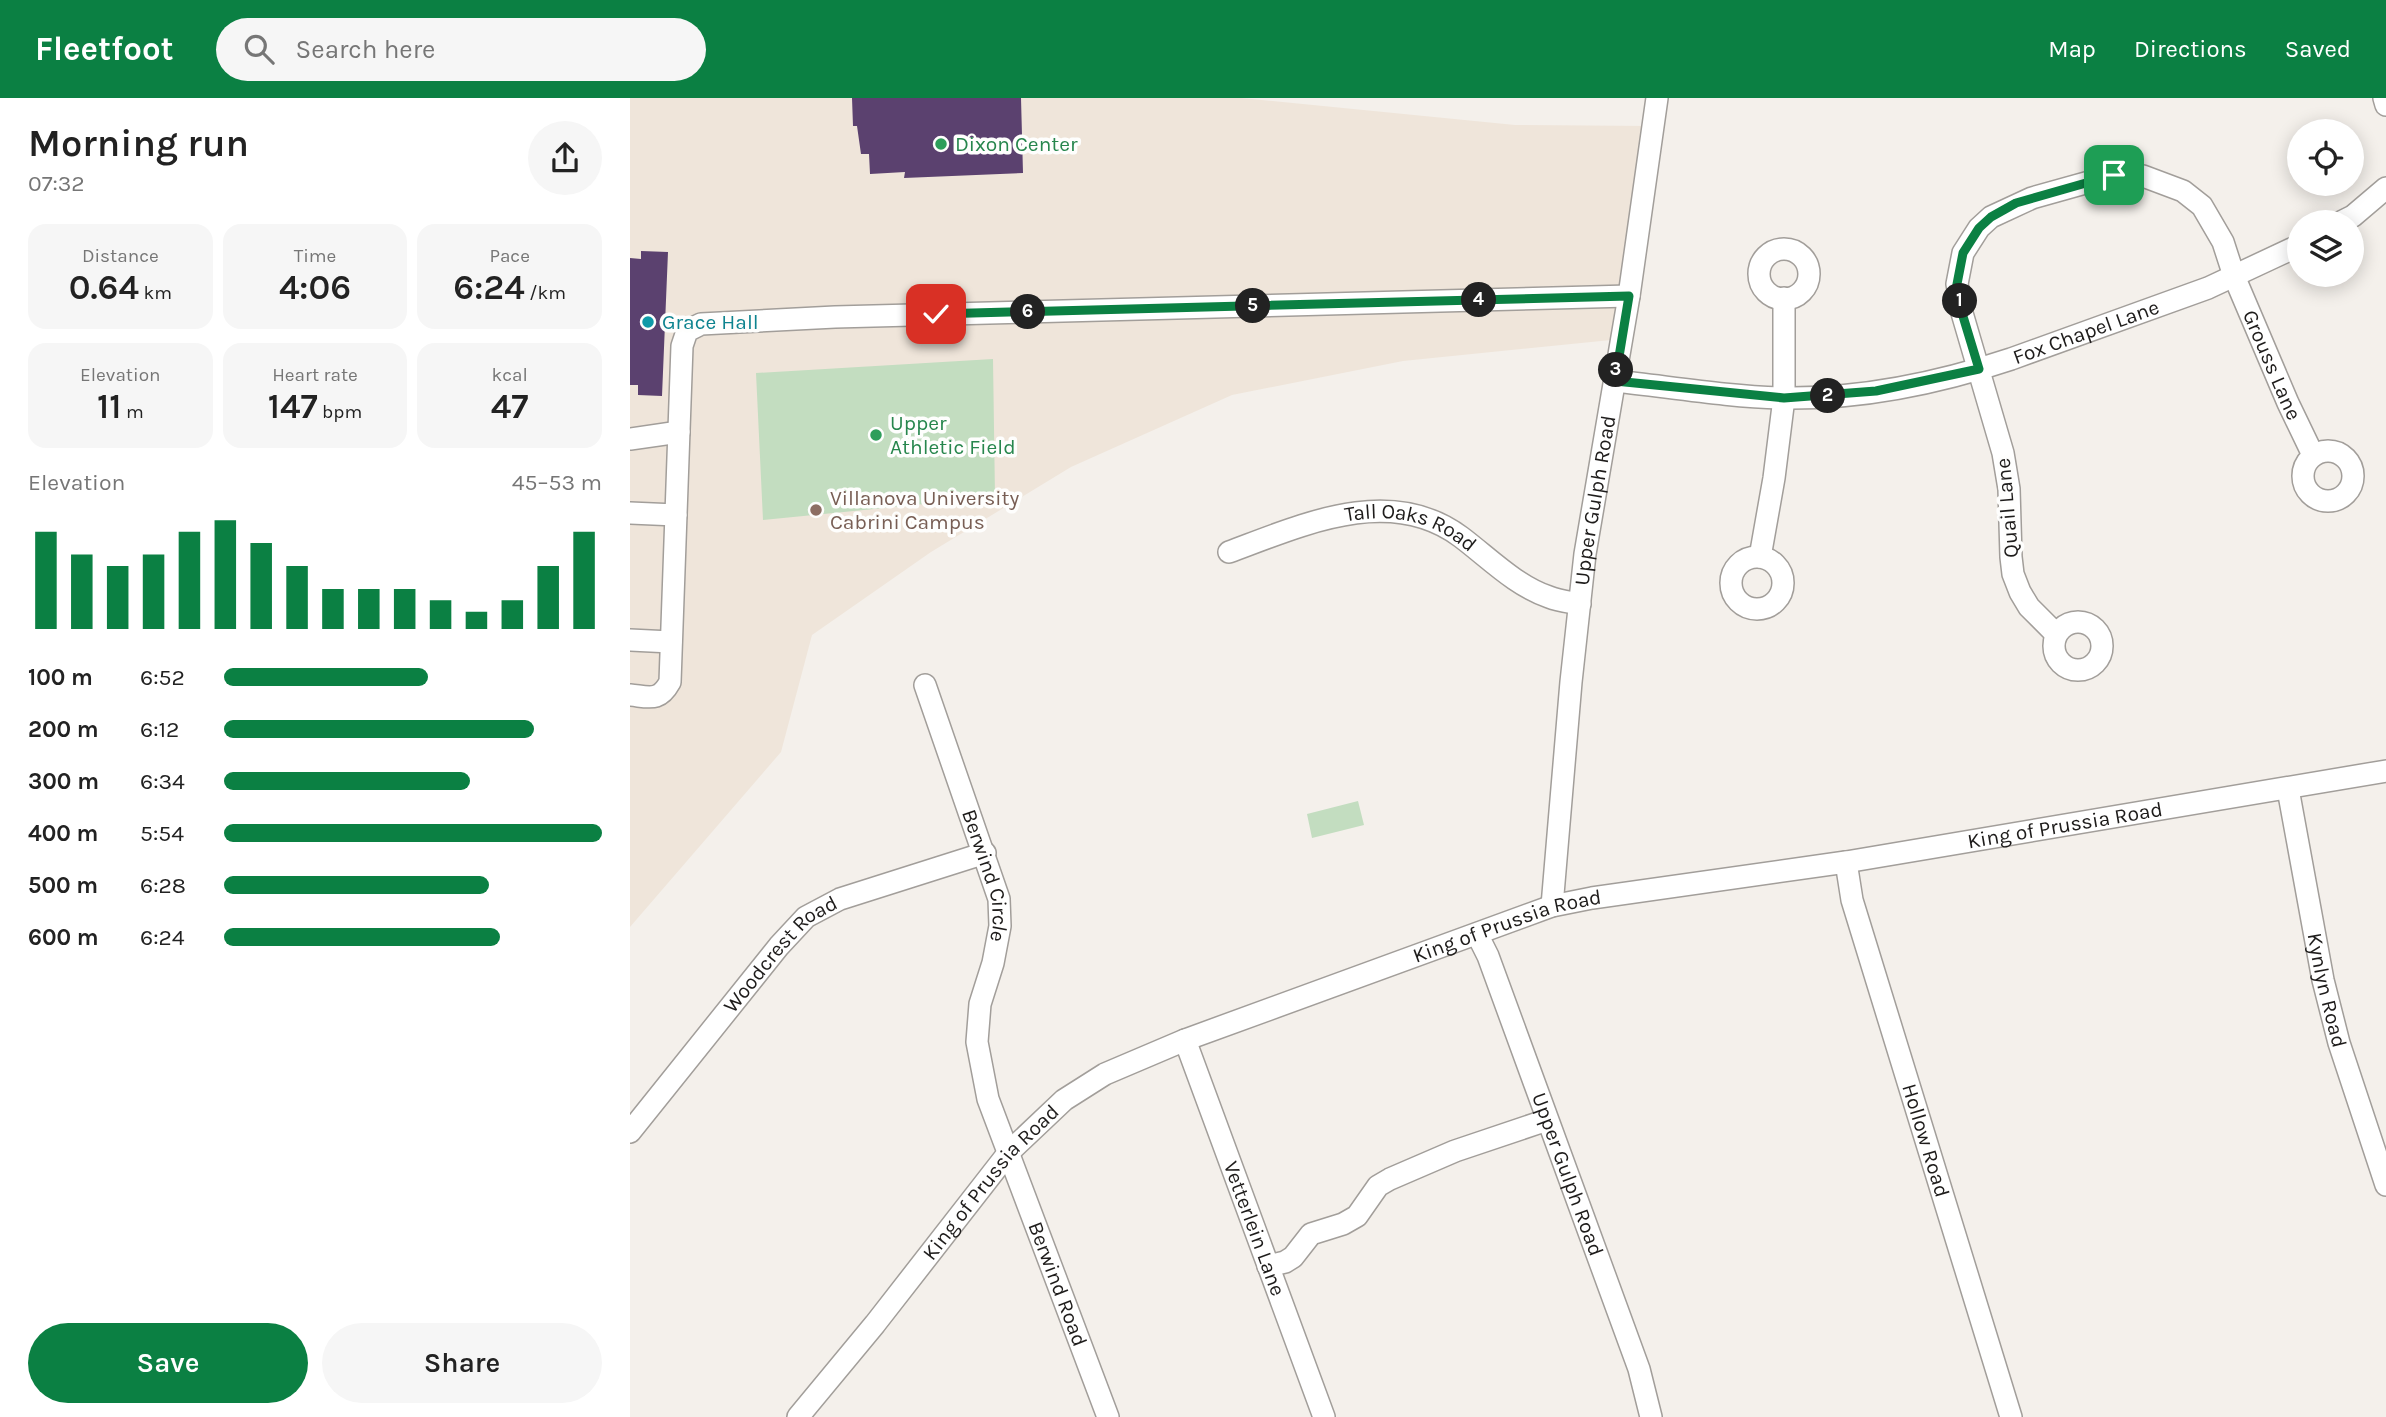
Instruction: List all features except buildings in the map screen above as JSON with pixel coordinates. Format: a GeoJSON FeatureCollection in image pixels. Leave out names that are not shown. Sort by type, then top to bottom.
{"type":"FeatureCollection","features":[{"type":"Feature","properties":{"kind":"street","name":"Upper Gulph Road"},"geometry":{"type":"LineString","coordinates":[[1552,906],[1584,554],[1629,296],[1657,98]]}},
{"type":"Feature","properties":{"kind":"street"},"geometry":{"type":"LineString","coordinates":[[2384,98],[2386,105]]}},
{"type":"Feature","properties":{"kind":"street","name":"Grouss Lane"},"geometry":{"type":"LineString","coordinates":[[1979,369],[1962,313],[1957,284],[1963,253],[1979,228],[1991,217],[2016,203],[2114,175],[2158,180],[2183,191],[2202,206],[2223,242],[2288,403],[2313,455]]}},
{"type":"Feature","properties":{"kind":"street"},"geometry":{"type":"LineString","coordinates":[[2360,210],[2386,188]]}},
{"type":"Feature","properties":{"kind":"street","name":"Fox Chapel Lane"},"geometry":{"type":"LineString","coordinates":[[1615,381],[1784,398],[1876,391],[1979,369],[2208,288],[2287,251]]}},
{"type":"Feature","properties":{"kind":"street"},"geometry":{"type":"LineString","coordinates":[[630,695],[656,697],[663,693],[670,682],[682,346],[687,331],[701,324],[835,317],[1629,296]]}},
{"type":"Feature","properties":{"kind":"street"},"geometry":{"type":"LineString","coordinates":[[1760,557],[1784,398],[1784,298]]}},
{"type":"Feature","properties":{"kind":"street","name":"Quail Lane"},"geometry":{"type":"LineString","coordinates":[[1979,369],[2003,453],[2009,489],[2013,574],[2029,607],[2056,634]]}},
{"type":"Feature","properties":{"kind":"street"},"geometry":{"type":"LineString","coordinates":[[630,439],[679,432]]}},
{"type":"Feature","properties":{"kind":"street","name":"Tall Oaks Road"},"geometry":{"type":"LineString","coordinates":[[1229,552],[1308,523],[1375,510],[1404,512],[1432,520],[1458,535],[1496,565],[1550,598],[1580,604]]}},
{"type":"Feature","properties":{"kind":"street"},"geometry":{"type":"LineString","coordinates":[[630,513],[676,515]]}},
{"type":"Feature","properties":{"kind":"street"},"geometry":{"type":"LineString","coordinates":[[630,640],[671,642]]}},
{"type":"Feature","properties":{"kind":"street","name":"Berwind Circle"},"geometry":{"type":"LineString","coordinates":[[925,685],[999,899],[1000,926],[993,963],[980,1004],[977,1042],[989,1099],[1009,1152]]}},
{"type":"Feature","properties":{"kind":"street","name":"King of Prussia Road"},"geometry":{"type":"LineString","coordinates":[[798,1417],[875,1324],[1009,1152],[1063,1100],[1105,1074],[1185,1040],[1552,906],[1846,862],[2386,771]]}},
{"type":"Feature","properties":{"kind":"street","name":"Kynlyn Road"},"geometry":{"type":"LineString","coordinates":[[2288,789],[2323,980],[2339,1043],[2386,1185]]}},
{"type":"Feature","properties":{"kind":"street","name":"Woodcrest Road"},"geometry":{"type":"LineString","coordinates":[[630,1132],[779,946],[806,917],[840,899],[985,853]]}},
{"type":"Feature","properties":{"kind":"street","name":"Hollow Road"},"geometry":{"type":"LineString","coordinates":[[1846,862],[1852,900],[2011,1417]]}},
{"type":"Feature","properties":{"kind":"street","name":"Upper Gulph Road"},"geometry":{"type":"LineString","coordinates":[[1477,934],[1488,956],[1639,1369],[1646,1415]]}},
{"type":"Feature","properties":{"kind":"street","name":"Vetterlein Lane"},"geometry":{"type":"LineString","coordinates":[[1185,1040],[1324,1417]]}},
{"type":"Feature","properties":{"kind":"street"},"geometry":{"type":"LineString","coordinates":[[1268,1266],[1293,1257],[1311,1234],[1343,1224],[1357,1216],[1378,1186],[1390,1179],[1455,1151],[1547,1119]]}},
{"type":"Feature","properties":{"kind":"street","name":"Berwind Road"},"geometry":{"type":"LineString","coordinates":[[1009,1152],[1108,1417]]}},
{"type":"Feature","properties":{"kind":"shaded area","name":"Villanova University Cabrini Campus"},"geometry":{"type":"Polygon","coordinates":[[[630,98],[1241,98],[1515,125],[1652,126],[1621,339],[1403,361],[1232,395],[1071,467],[931,552],[812,635],[781,752],[630,927],[630,98]]]}},
{"type":"Feature","properties":{"kind":"green space","name":"Upper Athletic Field"},"geometry":{"type":"Polygon","coordinates":[[[993,359],[995,497],[763,520],[756,373],[993,359]]]}},
{"type":"Feature","properties":{"kind":"green space"},"geometry":{"type":"Polygon","coordinates":[[[1358,801],[1364,825],[1312,838],[1307,814],[1358,801]]]}},
{"type":"Feature","properties":{"kind":"place","name":"Dixon Center"},"geometry":{"type":"Point","coordinates":[941,144]}},
{"type":"Feature","properties":{"kind":"place","name":"Grace Hall"},"geometry":{"type":"Point","coordinates":[648,322]}},
{"type":"Feature","properties":{"kind":"place","name":"Upper Athletic Field"},"geometry":{"type":"Point","coordinates":[876,435]}},
{"type":"Feature","properties":{"kind":"place","name":"Villanova University Cabrini Campus"},"geometry":{"type":"Point","coordinates":[816,510]}},
{"type":"Feature","properties":{"kind":"route"},"geometry":{"type":"LineString","coordinates":[[936,314],[1629,296],[1615,381],[1784,398],[1876,391],[1979,369],[1962,313],[1957,284],[1963,253],[1979,228],[1991,217],[2016,203],[2114,175]]}}]}
